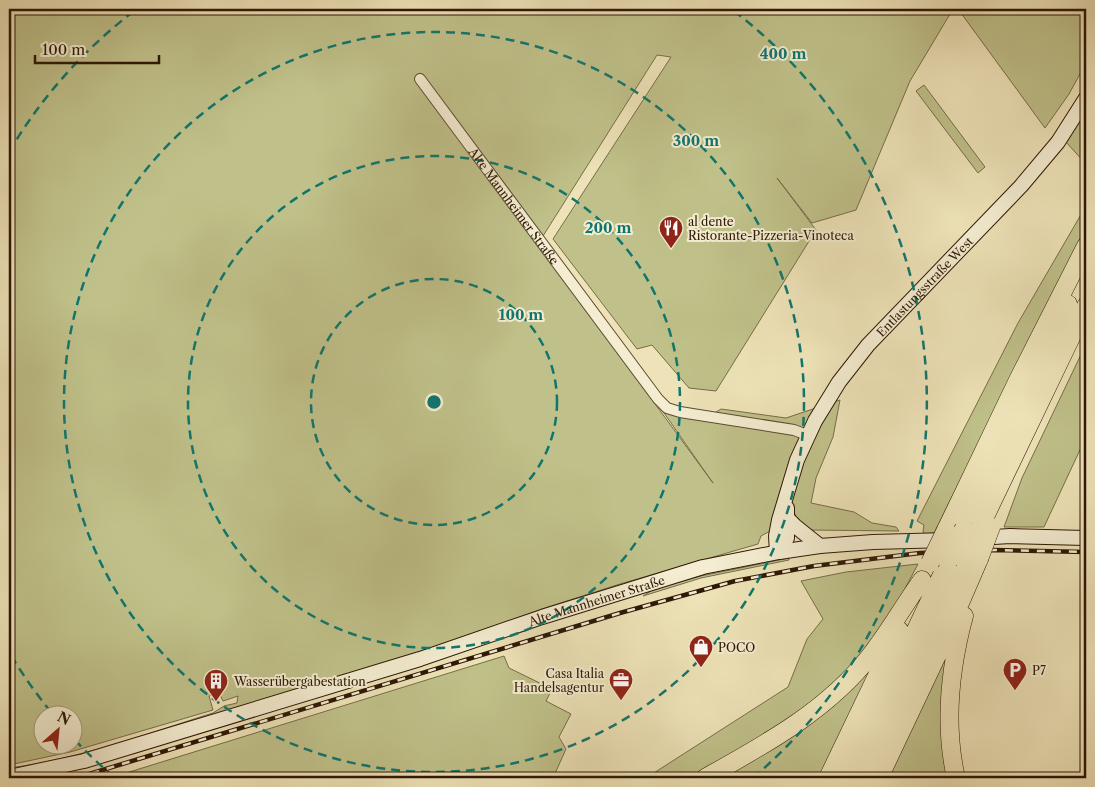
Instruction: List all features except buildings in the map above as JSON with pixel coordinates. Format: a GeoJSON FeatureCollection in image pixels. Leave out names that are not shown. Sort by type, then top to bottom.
{"type":"FeatureCollection","features":[{"type":"Feature","properties":{"kind":"highway"},"geometry":{"type":"LineString","coordinates":[[956,778],[950,736],[950,684],[970,530],[1018,380],[1086,246]]}},
{"type":"Feature","properties":{"kind":"highway"},"geometry":{"type":"LineString","coordinates":[[970,530],[1086,265]]}},
{"type":"Feature","properties":{"kind":"highway"},"geometry":{"type":"LineString","coordinates":[[828,778],[930,563],[970,530],[1010,463],[1035,415],[1086,306]]}},
{"type":"Feature","properties":{"kind":"highway"},"geometry":{"type":"LineString","coordinates":[[846,778],[967,562]]}},
{"type":"Feature","properties":{"kind":"highway"},"geometry":{"type":"LineString","coordinates":[[861,778],[967,562]]}},
{"type":"Feature","properties":{"kind":"highway"},"geometry":{"type":"LineString","coordinates":[[879,778],[944,639],[967,562]]}},
{"type":"Feature","properties":{"kind":"highway"},"geometry":{"type":"LineString","coordinates":[[705,778],[757,749],[808,715],[843,685],[869,657],[922,580]]}},
{"type":"Feature","properties":{"kind":"main road","name":"Entlastungsstraße West"},"geometry":{"type":"LineString","coordinates":[[778,552],[776,532],[788,489],[807,435],[839,382],[868,345],[1021,186],[1058,142],[1086,98]]}},
{"type":"Feature","properties":{"kind":"main road","name":"Entlastungsstraße West"},"geometry":{"type":"LineString","coordinates":[[778,552],[786,538],[788,489]]}},
{"type":"Feature","properties":{"kind":"main road"},"geometry":{"type":"LineString","coordinates":[[787,518],[794,526],[820,546]]}},
{"type":"Feature","properties":{"kind":"main road","name":"Alte Mannheimer Straße"},"geometry":{"type":"LineString","coordinates":[[9,778],[84,762],[236,716],[420,659],[512,627],[703,567],[778,552],[820,546],[970,530],[1010,536],[1086,538]]}},
{"type":"Feature","properties":{"kind":"street","name":"Alte Mannheimer Straße"},"geometry":{"type":"LineString","coordinates":[[420,79],[658,399],[667,408],[680,412],[794,430],[807,435]]}},
{"type":"Feature","properties":{"kind":"green space"},"geometry":{"type":"Polygon","coordinates":[[[9,9],[953,9],[910,81],[856,210],[812,223],[777,178],[816,230],[716,391],[689,388],[652,345],[637,349],[553,239],[671,57],[657,55],[538,244],[713,483],[657,403],[708,417],[721,409],[786,418],[840,400],[833,437],[816,478],[811,503],[854,512],[872,523],[896,527],[899,531],[809,530],[796,518],[793,507],[770,531],[761,536],[758,544],[620,584],[545,608],[415,654],[103,751],[9,772],[9,768],[82,754],[213,713],[224,706],[237,703],[238,696],[223,701],[219,693],[209,696],[213,710],[82,748],[82,704],[32,704],[32,754],[61,754],[9,765],[9,9]]]}},
{"type":"Feature","properties":{"kind":"green space"},"geometry":{"type":"Polygon","coordinates":[[[958,9],[1086,9],[1086,63],[1069,94],[1045,128],[958,9]]]}},
{"type":"Feature","properties":{"kind":"green space"},"geometry":{"type":"Polygon","coordinates":[[[924,85],[985,167],[978,173],[916,91],[924,85]]]}},
{"type":"Feature","properties":{"kind":"green space"},"geometry":{"type":"Polygon","coordinates":[[[1086,94],[1086,164],[1065,141],[1086,94]]]}},
{"type":"Feature","properties":{"kind":"green space"},"geometry":{"type":"Polygon","coordinates":[[[1086,206],[1086,227],[934,533],[924,534],[924,525],[917,521],[1018,323],[1086,206]]]}},
{"type":"Feature","properties":{"kind":"green space"},"geometry":{"type":"Polygon","coordinates":[[[1086,344],[1086,437],[1044,527],[1004,527],[1022,478],[1086,344]]]}},
{"type":"Feature","properties":{"kind":"green space"},"geometry":{"type":"Polygon","coordinates":[[[789,558],[789,560],[701,578],[643,596],[654,589],[701,576],[789,558]]]}},
{"type":"Feature","properties":{"kind":"green space"},"geometry":{"type":"Polygon","coordinates":[[[918,564],[889,619],[880,650],[820,778],[646,778],[788,687],[807,639],[823,619],[801,581],[846,572],[918,564]]]}},
{"type":"Feature","properties":{"kind":"green space"},"geometry":{"type":"Polygon","coordinates":[[[955,632],[952,778],[888,778],[955,632]]]}},
{"type":"Feature","properties":{"kind":"green space"},"geometry":{"type":"Polygon","coordinates":[[[504,656],[509,668],[552,689],[546,701],[571,714],[559,737],[566,749],[553,778],[110,778],[504,656]]]}},
{"type":"Feature","properties":{"kind":"railway"},"geometry":{"type":"LineString","coordinates":[[76,778],[620,613],[735,581],[814,566],[920,553],[995,550],[1086,552]]}},
{"type":"Feature","properties":{"kind":"place","name":"al dente Ristorante-Pizzeria-Vinoteca"},"geometry":{"type":"Point","coordinates":[671,249]}},
{"type":"Feature","properties":{"kind":"place","name":"POCO"},"geometry":{"type":"Point","coordinates":[701,668]}},
{"type":"Feature","properties":{"kind":"place","name":"P7"},"geometry":{"type":"Point","coordinates":[1015,691]}},
{"type":"Feature","properties":{"kind":"place","name":"Casa Italia Handelsagentur"},"geometry":{"type":"Point","coordinates":[621,701]}},
{"type":"Feature","properties":{"kind":"place","name":"Wasserübergabestation"},"geometry":{"type":"Point","coordinates":[216,702]}}]}
